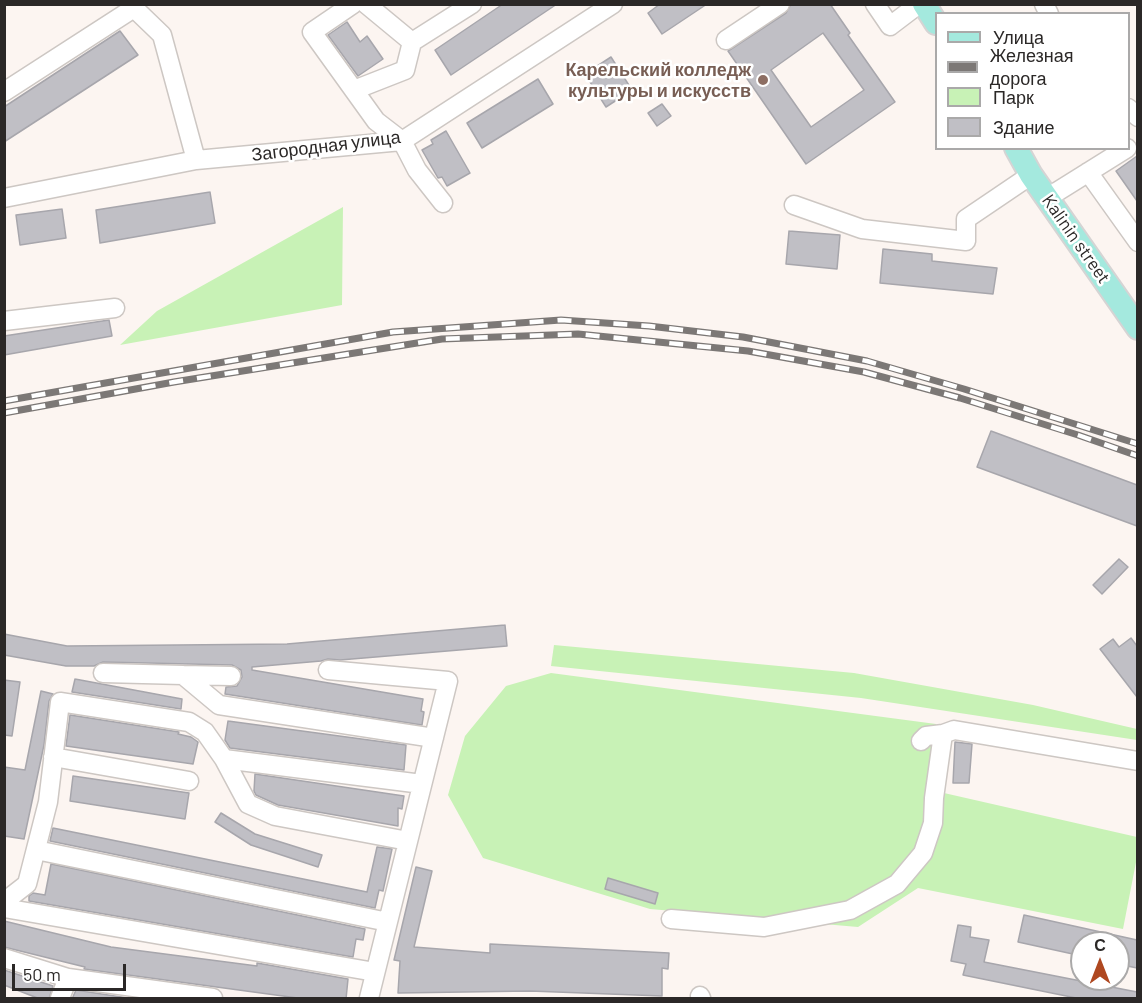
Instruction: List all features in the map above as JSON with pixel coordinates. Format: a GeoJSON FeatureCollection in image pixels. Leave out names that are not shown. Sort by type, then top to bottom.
{"type":"FeatureCollection","features":[{"type":"Feature","properties":{"kind":"main road"},"geometry":{"type":"LineString","coordinates":[[924,4],[935,21]]}},
{"type":"Feature","properties":{"kind":"main road","name":"Kalinin street"},"geometry":{"type":"LineString","coordinates":[[1017,150],[1031,175],[1137,328]]}},
{"type":"Feature","properties":{"kind":"street"},"geometry":{"type":"LineString","coordinates":[[353,4],[312,32],[376,120],[402,141],[417,170],[443,203]]}},
{"type":"Feature","properties":{"kind":"street"},"geometry":{"type":"LineString","coordinates":[[366,4],[412,42]]}},
{"type":"Feature","properties":{"kind":"street"},"geometry":{"type":"LineString","coordinates":[[354,90],[405,70],[412,42],[472,4]]}},
{"type":"Feature","properties":{"kind":"street","name":"Загородная улица"},"geometry":{"type":"LineString","coordinates":[[4,198],[196,160],[402,141],[613,4]]}},
{"type":"Feature","properties":{"kind":"street"},"geometry":{"type":"LineString","coordinates":[[726,40],[780,4]]}},
{"type":"Feature","properties":{"kind":"street"},"geometry":{"type":"LineString","coordinates":[[875,4],[890,26],[919,4]]}},
{"type":"Feature","properties":{"kind":"street"},"geometry":{"type":"LineString","coordinates":[[4,92],[133,6],[162,35],[196,160]]}},
{"type":"Feature","properties":{"kind":"street"},"geometry":{"type":"LineString","coordinates":[[1047,198],[1124,150]]}},
{"type":"Feature","properties":{"kind":"street"},"geometry":{"type":"LineString","coordinates":[[1088,172],[1137,242]]}},
{"type":"Feature","properties":{"kind":"street"},"geometry":{"type":"LineString","coordinates":[[794,205],[862,229],[966,240],[966,219],[1031,175]]}},
{"type":"Feature","properties":{"kind":"street"},"geometry":{"type":"LineString","coordinates":[[4,321],[115,308]]}},
{"type":"Feature","properties":{"kind":"street"},"geometry":{"type":"LineString","coordinates":[[328,670],[448,681],[369,999]]}},
{"type":"Feature","properties":{"kind":"street"},"geometry":{"type":"LineString","coordinates":[[103,673],[231,676]]}},
{"type":"Feature","properties":{"kind":"street"},"geometry":{"type":"LineString","coordinates":[[183,675],[219,705],[434,738]]}},
{"type":"Feature","properties":{"kind":"street"},"geometry":{"type":"LineString","coordinates":[[4,902],[27,884],[48,802],[60,702],[189,722],[205,732],[224,759],[248,804],[275,816],[408,841]]}},
{"type":"Feature","properties":{"kind":"street"},"geometry":{"type":"LineString","coordinates":[[921,741],[926,736],[954,730],[1137,761]]}},
{"type":"Feature","properties":{"kind":"street"},"geometry":{"type":"LineString","coordinates":[[671,919],[764,927],[850,910],[897,884],[923,853],[933,823],[943,734]]}},
{"type":"Feature","properties":{"kind":"street"},"geometry":{"type":"LineString","coordinates":[[53,757],[189,781]]}},
{"type":"Feature","properties":{"kind":"street"},"geometry":{"type":"LineString","coordinates":[[224,759],[422,784]]}},
{"type":"Feature","properties":{"kind":"street"},"geometry":{"type":"LineString","coordinates":[[36,850],[388,922]]}},
{"type":"Feature","properties":{"kind":"street"},"geometry":{"type":"LineString","coordinates":[[4,908],[375,972]]}},
{"type":"Feature","properties":{"kind":"street"},"geometry":{"type":"LineString","coordinates":[[4,958],[68,978],[213,999]]}},
{"type":"Feature","properties":{"kind":"street"},"geometry":{"type":"LineString","coordinates":[[60,999],[68,978]]}},
{"type":"Feature","properties":{"kind":"green space"},"geometry":{"type":"Polygon","coordinates":[[[343,207],[342,305],[120,345],[157,311],[343,207]]]}},
{"type":"Feature","properties":{"kind":"green space"},"geometry":{"type":"Polygon","coordinates":[[[554,645],[854,673],[1033,705],[1137,729],[1137,740],[861,698],[551,666],[554,645]]]}},
{"type":"Feature","properties":{"kind":"green space"},"geometry":{"type":"Polygon","coordinates":[[[551,673],[936,724],[944,793],[1137,837],[1137,857],[1123,929],[918,888],[858,927],[650,909],[483,858],[448,795],[465,736],[506,686],[551,673]]]}},
{"type":"Feature","properties":{"kind":"building"},"geometry":{"type":"Polygon","coordinates":[[[503,4],[557,4],[451,75],[435,50],[503,4]]]}},
{"type":"Feature","properties":{"kind":"building"},"geometry":{"type":"Polygon","coordinates":[[[660,4],[707,4],[662,34],[648,13],[660,4]]]}},
{"type":"Feature","properties":{"kind":"building","name":"Карельский колледж культуры и искусств"},"geometry":{"type":"Polygon","coordinates":[[[791,4],[830,4],[850,33],[848,35],[895,102],[806,164],[728,51],[786,13],[791,4]],[[823,33],[771,70],[811,127],[864,90],[823,33]]]}},
{"type":"Feature","properties":{"kind":"building"},"geometry":{"type":"Polygon","coordinates":[[[347,22],[360,42],[367,36],[383,59],[358,76],[328,35],[347,22]]]}},
{"type":"Feature","properties":{"kind":"building"},"geometry":{"type":"Polygon","coordinates":[[[120,31],[138,55],[4,142],[4,107],[120,31]]]}},
{"type":"Feature","properties":{"kind":"building"},"geometry":{"type":"Polygon","coordinates":[[[611,57],[632,90],[606,107],[585,74],[611,57]]]}},
{"type":"Feature","properties":{"kind":"building"},"geometry":{"type":"Polygon","coordinates":[[[538,79],[553,104],[482,148],[467,123],[538,79]]]}},
{"type":"Feature","properties":{"kind":"building"},"geometry":{"type":"Polygon","coordinates":[[[662,104],[671,116],[657,126],[648,113],[662,104]]]}},
{"type":"Feature","properties":{"kind":"building"},"geometry":{"type":"Polygon","coordinates":[[[446,131],[470,173],[447,186],[442,177],[438,178],[422,150],[433,144],[431,140],[446,131]]]}},
{"type":"Feature","properties":{"kind":"building"},"geometry":{"type":"Polygon","coordinates":[[[1137,156],[1137,201],[1116,171],[1137,156]]]}},
{"type":"Feature","properties":{"kind":"building"},"geometry":{"type":"Polygon","coordinates":[[[210,192],[215,223],[100,243],[96,210],[210,192]]]}},
{"type":"Feature","properties":{"kind":"building"},"geometry":{"type":"Polygon","coordinates":[[[62,209],[66,238],[20,245],[16,215],[62,209]]]}},
{"type":"Feature","properties":{"kind":"building"},"geometry":{"type":"Polygon","coordinates":[[[789,231],[840,235],[837,269],[786,264],[789,231]]]}},
{"type":"Feature","properties":{"kind":"building"},"geometry":{"type":"Polygon","coordinates":[[[883,249],[932,254],[932,261],[997,268],[993,294],[880,283],[883,249]]]}},
{"type":"Feature","properties":{"kind":"building"},"geometry":{"type":"Polygon","coordinates":[[[109,320],[112,336],[4,355],[4,336],[109,320]]]}},
{"type":"Feature","properties":{"kind":"building"},"geometry":{"type":"Polygon","coordinates":[[[991,431],[1137,485],[1137,526],[977,467],[991,431]]]}},
{"type":"Feature","properties":{"kind":"building"},"geometry":{"type":"Polygon","coordinates":[[[1119,559],[1128,567],[1102,594],[1093,585],[1119,559]]]}},
{"type":"Feature","properties":{"kind":"building"},"geometry":{"type":"Polygon","coordinates":[[[505,625],[507,646],[252,667],[252,670],[423,699],[422,725],[225,694],[226,687],[237,686],[242,677],[241,670],[232,665],[103,662],[94,666],[66,666],[4,655],[4,634],[67,646],[287,644],[505,625]]]}},
{"type":"Feature","properties":{"kind":"building"},"geometry":{"type":"Polygon","coordinates":[[[1131,638],[1137,646],[1137,697],[1100,649],[1113,639],[1119,647],[1131,638]]]}},
{"type":"Feature","properties":{"kind":"building"},"geometry":{"type":"Polygon","coordinates":[[[75,679],[182,699],[181,709],[72,692],[75,679]]]}},
{"type":"Feature","properties":{"kind":"building"},"geometry":{"type":"Polygon","coordinates":[[[4,680],[20,682],[12,736],[4,735],[4,680]]]}},
{"type":"Feature","properties":{"kind":"building"},"geometry":{"type":"Polygon","coordinates":[[[41,691],[53,694],[49,701],[44,745],[24,839],[4,836],[4,767],[25,770],[41,691]]]}},
{"type":"Feature","properties":{"kind":"building"},"geometry":{"type":"Polygon","coordinates":[[[70,715],[179,732],[178,734],[191,737],[198,742],[193,764],[66,746],[70,715]]]}},
{"type":"Feature","properties":{"kind":"building"},"geometry":{"type":"Polygon","coordinates":[[[228,721],[406,745],[404,770],[230,748],[225,740],[228,721]]]}},
{"type":"Feature","properties":{"kind":"building"},"geometry":{"type":"Polygon","coordinates":[[[955,742],[972,744],[969,783],[953,783],[955,742]]]}},
{"type":"Feature","properties":{"kind":"building"},"geometry":{"type":"Polygon","coordinates":[[[255,774],[404,796],[402,809],[398,808],[398,826],[278,805],[256,795],[254,791],[255,774]]]}},
{"type":"Feature","properties":{"kind":"building"},"geometry":{"type":"Polygon","coordinates":[[[73,776],[189,793],[185,819],[70,801],[73,776]]]}},
{"type":"Feature","properties":{"kind":"building"},"geometry":{"type":"Polygon","coordinates":[[[221,813],[255,834],[322,855],[318,867],[251,845],[215,822],[221,813]]]}},
{"type":"Feature","properties":{"kind":"building"},"geometry":{"type":"Polygon","coordinates":[[[53,828],[367,892],[377,847],[392,849],[383,891],[379,890],[375,908],[50,841],[53,828]]]}},
{"type":"Feature","properties":{"kind":"building"},"geometry":{"type":"Polygon","coordinates":[[[51,864],[365,929],[363,940],[356,939],[353,957],[29,901],[29,896],[33,893],[45,895],[51,864]]]}},
{"type":"Feature","properties":{"kind":"building"},"geometry":{"type":"Polygon","coordinates":[[[416,867],[432,871],[414,947],[490,953],[490,944],[669,953],[668,969],[662,968],[662,996],[530,991],[398,993],[400,961],[394,960],[416,867]]]}},
{"type":"Feature","properties":{"kind":"building"},"geometry":{"type":"Polygon","coordinates":[[[608,878],[658,893],[655,904],[605,889],[608,878]]]}},
{"type":"Feature","properties":{"kind":"building"},"geometry":{"type":"Polygon","coordinates":[[[1024,915],[1096,931],[1070,931],[1070,953],[1018,942],[1024,915]]]}},
{"type":"Feature","properties":{"kind":"building"},"geometry":{"type":"Polygon","coordinates":[[[4,921],[111,947],[257,966],[257,963],[348,979],[346,999],[305,999],[84,969],[85,967],[4,947],[4,921]]]}},
{"type":"Feature","properties":{"kind":"building"},"geometry":{"type":"Polygon","coordinates":[[[958,925],[971,927],[970,937],[989,940],[984,962],[1070,979],[1070,991],[1130,991],[1137,992],[1137,999],[1081,999],[963,975],[966,964],[951,961],[958,925]]]}},
{"type":"Feature","properties":{"kind":"building"},"geometry":{"type":"Polygon","coordinates":[[[1130,938],[1137,940],[1137,968],[1130,967],[1130,938]]]}},
{"type":"Feature","properties":{"kind":"building"},"geometry":{"type":"Polygon","coordinates":[[[4,970],[53,986],[49,999],[40,999],[4,985],[4,970]]]}},
{"type":"Feature","properties":{"kind":"building"},"geometry":{"type":"Polygon","coordinates":[[[76,990],[134,999],[72,999],[76,990]]]}},
{"type":"Feature","properties":{"kind":"railway"},"geometry":{"type":"LineString","coordinates":[[4,401],[393,332],[561,320],[649,326],[743,337],[867,361],[1138,444]]}},
{"type":"Feature","properties":{"kind":"railway"},"geometry":{"type":"LineString","coordinates":[[4,413],[174,382],[442,339],[578,334],[748,351],[864,372],[960,398],[1138,456]]}},
{"type":"Feature","properties":{"kind":"place","name":"Карельский колледж культуры и искусств"},"geometry":{"type":"Point","coordinates":[763,80]}}]}
